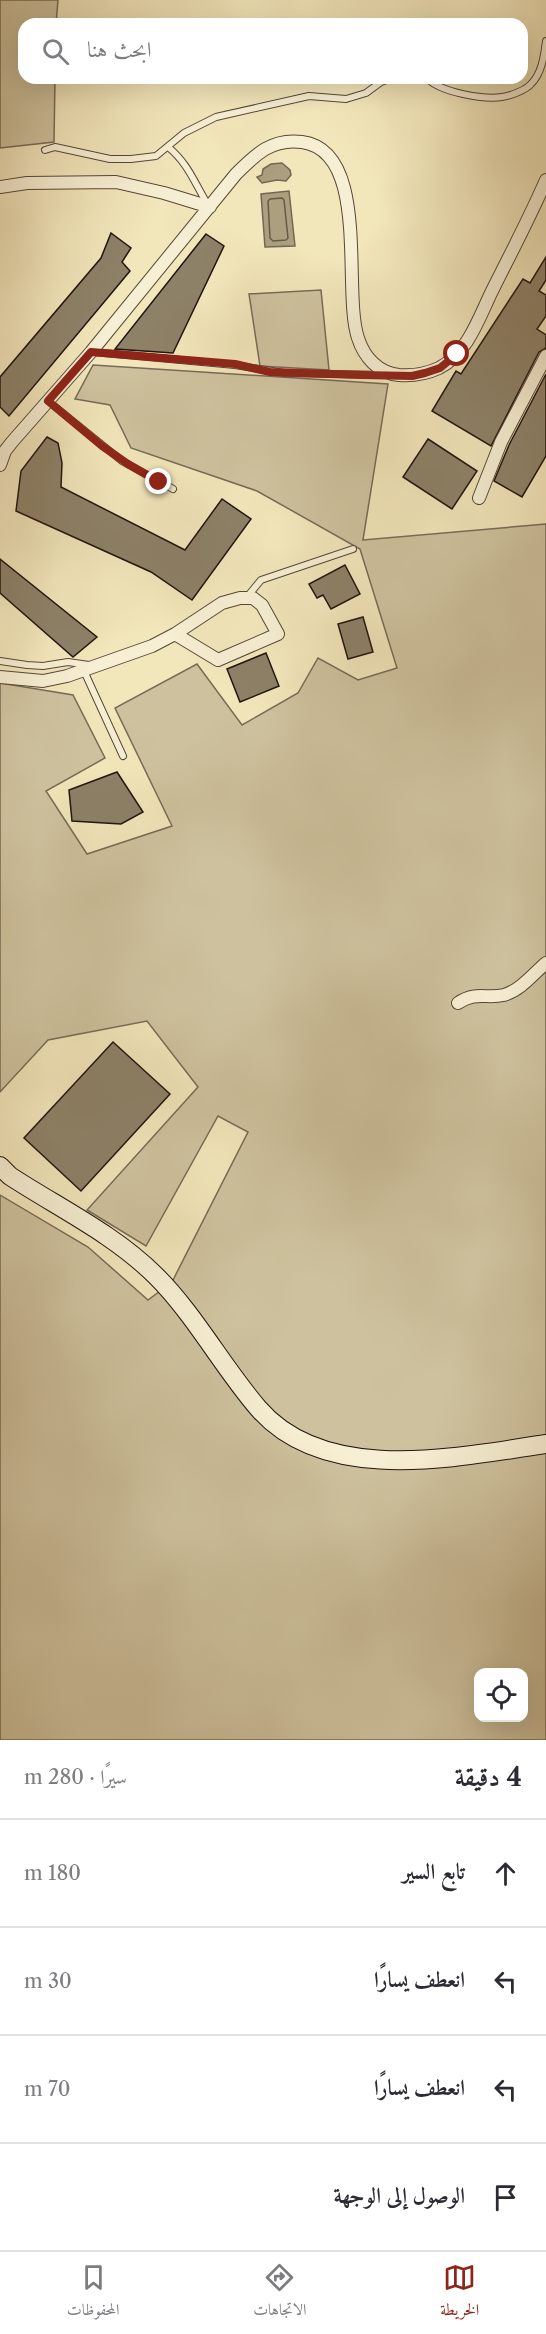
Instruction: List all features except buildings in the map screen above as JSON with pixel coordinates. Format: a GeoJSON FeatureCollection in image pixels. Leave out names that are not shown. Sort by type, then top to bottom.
{"type":"FeatureCollection","features":[{"type":"Feature","properties":{"kind":"street"},"geometry":{"type":"LineString","coordinates":[[0,465],[5,451],[12,442],[91,352],[210,207],[248,162],[270,145],[284,141],[319,146],[338,167],[346,204],[352,264],[353,320],[357,337],[361,348],[371,362],[380,369],[394,374],[412,376],[425,373],[440,368],[457,354],[479,319],[546,180]]}},
{"type":"Feature","properties":{"kind":"street"},"geometry":{"type":"LineString","coordinates":[[0,187],[27,183],[116,182],[210,207]]}},
{"type":"Feature","properties":{"kind":"street"},"geometry":{"type":"LineString","coordinates":[[479,498],[501,442],[546,356]]}},
{"type":"Feature","properties":{"kind":"street"},"geometry":{"type":"LineString","coordinates":[[0,677],[42,681],[90,668],[152,646],[175,634],[222,603],[246,598],[253,598],[262,605],[278,634],[218,660],[175,634]]}},
{"type":"Feature","properties":{"kind":"street"},"geometry":{"type":"LineString","coordinates":[[458,1003],[468,996],[503,995],[519,987],[546,963]]}},
{"type":"Feature","properties":{"kind":"street"},"geometry":{"type":"LineString","coordinates":[[0,1166],[20,1182],[136,1257],[179,1302],[258,1408],[293,1438],[339,1455],[413,1460],[546,1444]]}},
{"type":"Feature","properties":{"kind":"lane"},"geometry":{"type":"LineString","coordinates":[[436,84],[463,94],[501,98],[529,87],[538,77],[546,41]]}},
{"type":"Feature","properties":{"kind":"lane"},"geometry":{"type":"LineString","coordinates":[[45,150],[55,147],[88,152],[110,159],[156,156],[184,133],[216,117],[309,96],[346,99],[366,93],[378,84]]}},
{"type":"Feature","properties":{"kind":"lane"},"geometry":{"type":"LineString","coordinates":[[168,147],[186,165],[198,190],[210,207]]}},
{"type":"Feature","properties":{"kind":"lane"},"geometry":{"type":"LineString","coordinates":[[91,352],[235,364],[284,373],[394,374]]}},
{"type":"Feature","properties":{"kind":"lane"},"geometry":{"type":"LineString","coordinates":[[48,401],[117,457],[173,489]]}},
{"type":"Feature","properties":{"kind":"lane"},"geometry":{"type":"LineString","coordinates":[[246,598],[261,580],[353,549]]}},
{"type":"Feature","properties":{"kind":"lane"},"geometry":{"type":"LineString","coordinates":[[0,661],[35,666],[69,662],[90,668],[123,756]]}},
{"type":"Feature","properties":{"kind":"shaded area"},"geometry":{"type":"Polygon","coordinates":[[[0,0],[58,0],[56,18],[18,18],[18,84],[55,84],[54,142],[0,148],[0,0]]]}},
{"type":"Feature","properties":{"kind":"shaded area"},"geometry":{"type":"Polygon","coordinates":[[[321,290],[329,370],[260,366],[249,294],[321,290]]]}},
{"type":"Feature","properties":{"kind":"shaded area"},"geometry":{"type":"Polygon","coordinates":[[[93,365],[388,384],[363,540],[546,524],[546,1740],[0,1740],[0,1195],[88,1247],[148,1300],[172,1282],[248,1132],[218,1116],[146,1246],[87,1210],[198,1087],[147,1021],[48,1040],[0,1092],[0,683],[73,695],[105,758],[46,791],[87,854],[172,826],[115,708],[197,664],[242,725],[298,693],[318,658],[358,680],[397,668],[360,549],[257,491],[131,448],[110,405],[75,399],[93,365]]]}},
{"type":"Feature","properties":{"kind":"water"},"geometry":{"type":"Polygon","coordinates":[[[282,163],[290,170],[291,175],[286,181],[262,183],[257,177],[262,175],[263,169],[271,164],[282,163]]]}},
{"type":"Feature","properties":{"kind":"water"},"geometry":{"type":"Polygon","coordinates":[[[289,191],[295,246],[265,247],[261,194],[289,191]]]}},
{"type":"Feature","properties":{"kind":"route"},"geometry":{"type":"LineString","coordinates":[[159,482],[102,446],[48,401],[91,352],[235,364],[270,372],[412,376],[440,368],[457,354]]}}]}
